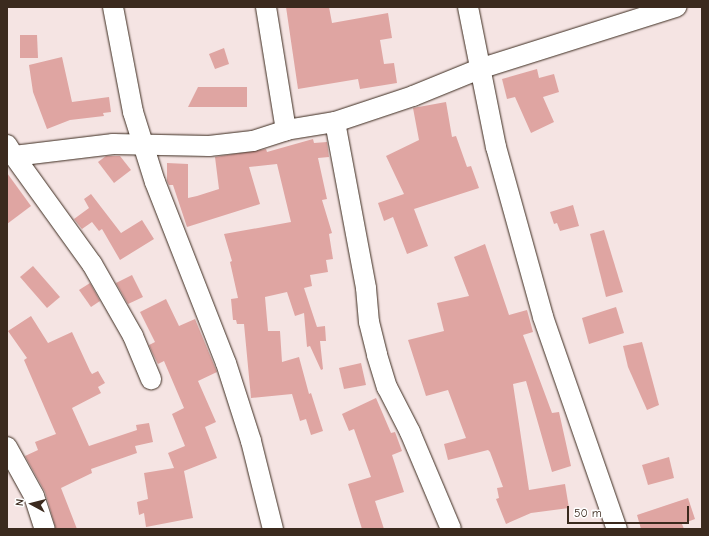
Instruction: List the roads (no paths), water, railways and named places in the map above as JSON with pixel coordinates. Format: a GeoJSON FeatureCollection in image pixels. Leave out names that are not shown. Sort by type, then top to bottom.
{"type":"FeatureCollection","features":[{"type":"Feature","properties":{"kind":"street"},"geometry":{"type":"LineString","coordinates":[[113,7],[133,112],[155,182],[226,363],[251,441],[273,529]]}},
{"type":"Feature","properties":{"kind":"street"},"geometry":{"type":"LineString","coordinates":[[266,7],[286,130]]}},
{"type":"Feature","properties":{"kind":"street"},"geometry":{"type":"LineString","coordinates":[[468,7],[479,69],[496,147],[543,317],[617,529]]}},
{"type":"Feature","properties":{"kind":"street"},"geometry":{"type":"LineString","coordinates":[[11,150],[144,143],[209,146],[253,141],[286,130],[335,122],[414,96],[479,69],[671,8]]}},
{"type":"Feature","properties":{"kind":"street"},"geometry":{"type":"LineString","coordinates":[[335,122],[366,288],[369,322],[377,355],[387,387],[410,432],[451,529]]}},
{"type":"Feature","properties":{"kind":"street"},"geometry":{"type":"LineString","coordinates":[[11,150],[92,264],[133,336],[151,379]]}},
{"type":"Feature","properties":{"kind":"street"},"geometry":{"type":"LineString","coordinates":[[7,447],[34,496],[45,529]]}}]}
